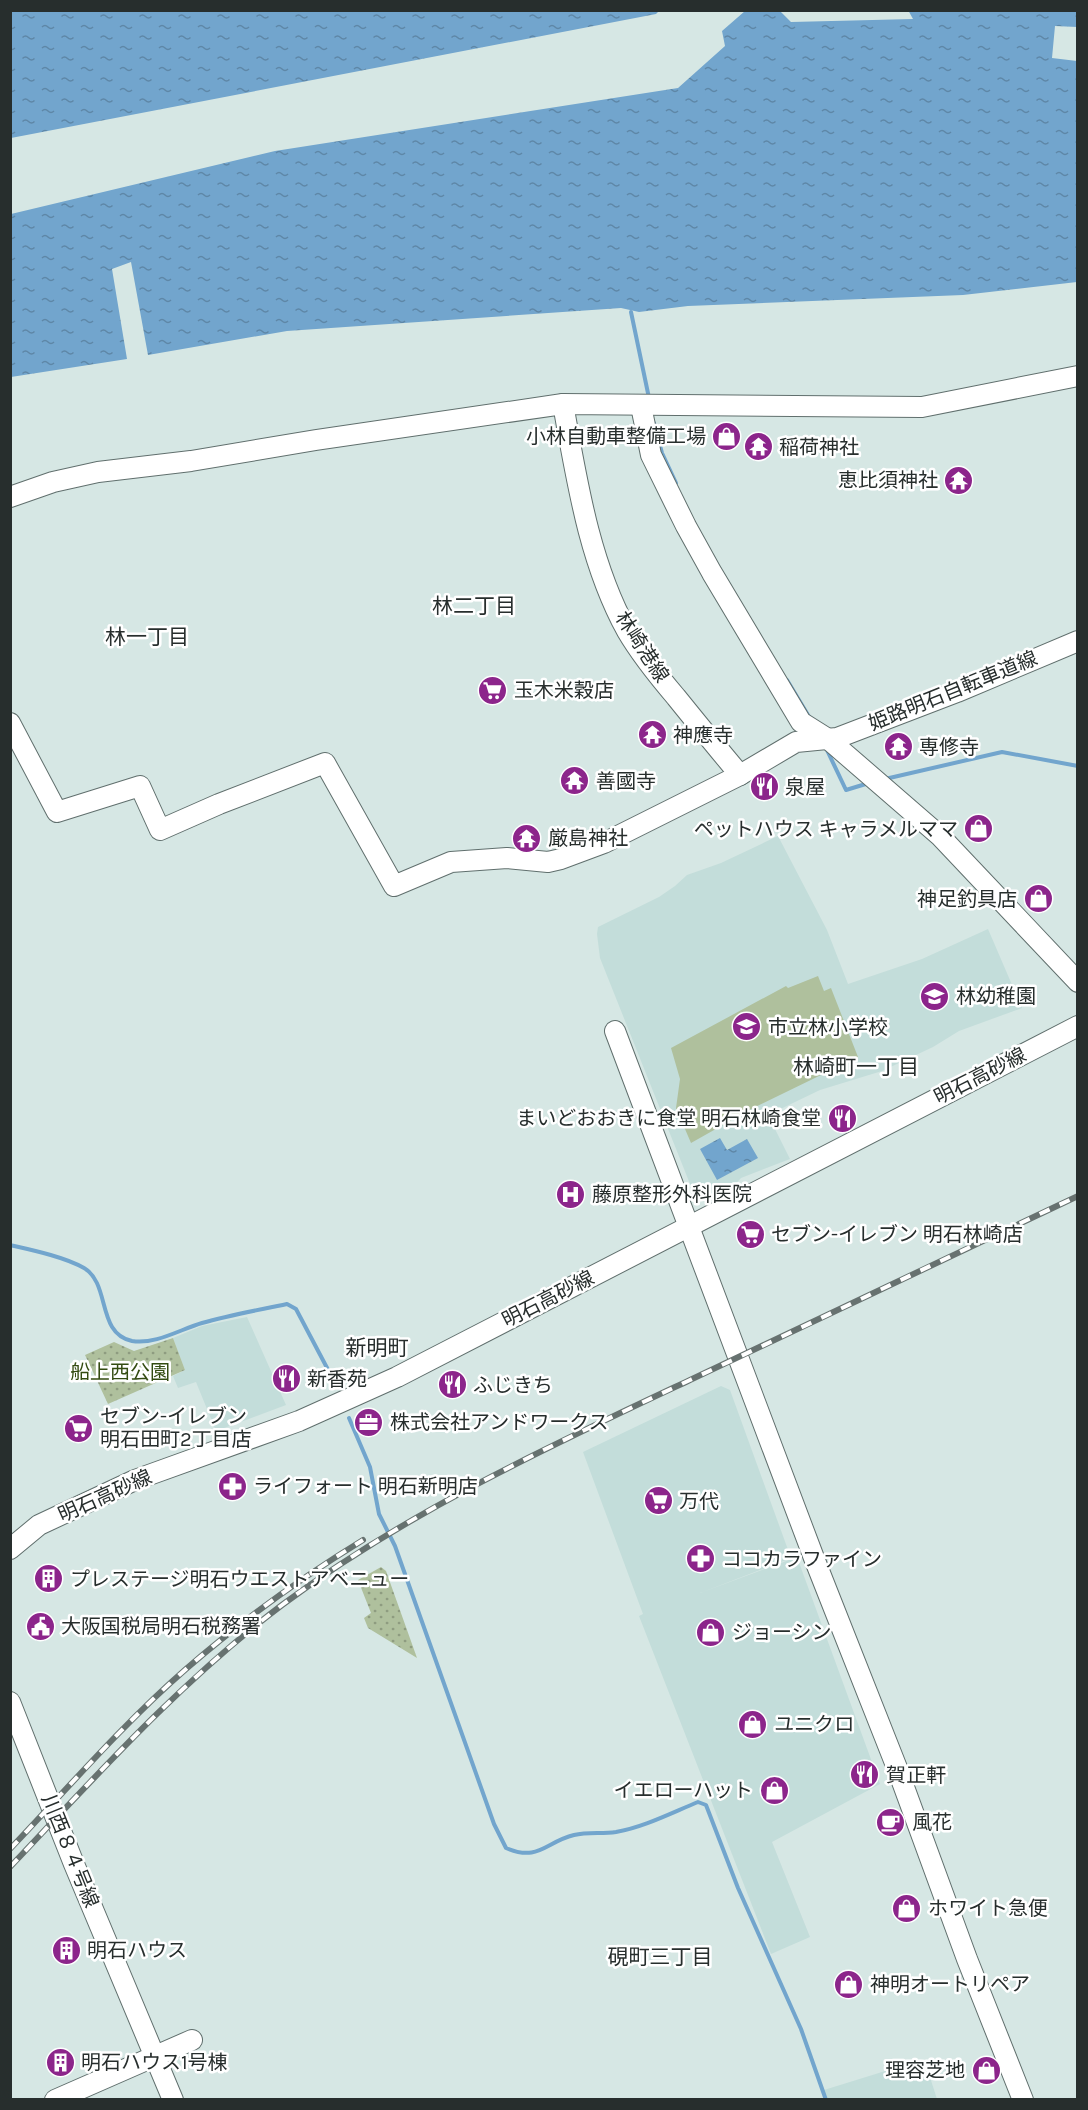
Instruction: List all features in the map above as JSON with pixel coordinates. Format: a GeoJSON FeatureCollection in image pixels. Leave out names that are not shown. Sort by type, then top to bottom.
{"type":"FeatureCollection","features":[{"type":"Feature","properties":{"kind":"main road"},"geometry":{"type":"LineString","coordinates":[[10,497],[53,482],[98,472],[190,461],[327,438],[563,404],[922,407],[1077,376]]}},
{"type":"Feature","properties":{"kind":"main road","name":"林崎港線"},"geometry":{"type":"LineString","coordinates":[[563,404],[586,523],[606,586],[627,632],[656,672],[740,775]]}},
{"type":"Feature","properties":{"kind":"main road"},"geometry":{"type":"LineString","coordinates":[[649,406],[651,455],[712,573],[801,722],[939,836],[1077,982]]}},
{"type":"Feature","properties":{"kind":"main road","name":"姫路明石自転車道線"},"geometry":{"type":"LineString","coordinates":[[820,736],[837,738],[957,692],[1077,641]]}},
{"type":"Feature","properties":{"kind":"main road"},"geometry":{"type":"LineString","coordinates":[[10,723],[57,812],[140,786],[160,830],[219,804],[326,763],[394,886],[451,862],[507,858],[548,862],[561,859],[604,843],[740,775],[795,742],[820,736]]}},
{"type":"Feature","properties":{"kind":"main road","name":"明石高砂線"},"geometry":{"type":"LineString","coordinates":[[10,1549],[39,1525],[135,1480],[299,1421],[397,1377],[1077,1026]]}},
{"type":"Feature","properties":{"kind":"main road"},"geometry":{"type":"LineString","coordinates":[[615,1031],[813,1558],[897,1768],[967,1959],[1023,2100]]}},
{"type":"Feature","properties":{"kind":"main road","name":"川西８４号線"},"geometry":{"type":"LineString","coordinates":[[10,1702],[74,1864],[173,2100]]}},
{"type":"Feature","properties":{"kind":"main road"},"geometry":{"type":"LineString","coordinates":[[55,2100],[192,2040]]}},
{"type":"Feature","properties":{"kind":"shaded area","name":"市立林小学校"},"geometry":{"type":"Polygon","coordinates":[[[778,836],[827,930],[848,984],[922,959],[988,929],[1022,1008],[959,1031],[933,1047],[882,1071],[820,1090],[768,1115],[790,1159],[741,1178],[731,1189],[709,1199],[694,1194],[600,958],[598,927],[659,897],[687,875],[721,863],[778,836]]]}},
{"type":"Feature","properties":{"kind":"shaded area"},"geometry":{"type":"Polygon","coordinates":[[[247,1317],[286,1405],[216,1431],[196,1382],[178,1388],[173,1376],[185,1370],[173,1338],[202,1326],[247,1317]]]}},
{"type":"Feature","properties":{"kind":"shaded area"},"geometry":{"type":"Polygon","coordinates":[[[721,1386],[730,1390],[791,1558],[700,1593],[797,1557],[880,1784],[772,1842],[810,1937],[771,1954],[639,1616],[643,1614],[583,1452],[721,1386]]]}},
{"type":"Feature","properties":{"kind":"shaded area"},"geometry":{"type":"Polygon","coordinates":[[[924,2059],[937,2099],[828,2099],[824,2090],[924,2059]]]}},
{"type":"Feature","properties":{"kind":"green space"},"geometry":{"type":"Polygon","coordinates":[[[818,976],[824,991],[831,988],[858,1057],[753,1108],[691,1143],[676,1108],[680,1079],[671,1048],[786,986],[788,988],[818,976]]]}},
{"type":"Feature","properties":{"kind":"green space","name":"船上西公園"},"geometry":{"type":"Polygon","coordinates":[[[173,1338],[185,1370],[108,1404],[85,1355],[114,1342],[134,1351],[173,1338]]]}},
{"type":"Feature","properties":{"kind":"green space"},"geometry":{"type":"Polygon","coordinates":[[[381,1567],[386,1571],[417,1658],[368,1628],[364,1618],[371,1613],[358,1580],[381,1567]]]}},
{"type":"Feature","properties":{"kind":"water"},"geometry":{"type":"Polygon","coordinates":[[[11,10],[659,11],[656,14],[11,138],[11,10]]]}},
{"type":"Feature","properties":{"kind":"water"},"geometry":{"type":"Polygon","coordinates":[[[908,10],[1077,11],[1077,27],[1055,26],[1052,58],[1077,61],[1077,282],[963,295],[688,306],[639,312],[621,308],[287,331],[148,355],[131,262],[112,269],[127,359],[11,377],[11,214],[275,151],[678,88],[725,46],[722,31],[745,11],[780,11],[791,22],[913,19],[908,10]]]}},
{"type":"Feature","properties":{"kind":"water"},"geometry":{"type":"Polygon","coordinates":[[[720,1138],[727,1150],[747,1139],[758,1158],[717,1180],[700,1149],[720,1138]]]}},
{"type":"Feature","properties":{"kind":"waterway"},"geometry":{"type":"LineString","coordinates":[[631,312],[649,398]]}},
{"type":"Feature","properties":{"kind":"waterway"},"geometry":{"type":"LineString","coordinates":[[654,423],[662,453],[676,483]]}},
{"type":"Feature","properties":{"kind":"waterway"},"geometry":{"type":"LineString","coordinates":[[787,680],[811,720]]}},
{"type":"Feature","properties":{"kind":"waterway"},"geometry":{"type":"LineString","coordinates":[[826,748],[846,790],[869,783]]}},
{"type":"Feature","properties":{"kind":"waterway"},"geometry":{"type":"LineString","coordinates":[[885,779],[1002,752],[1078,766]]}},
{"type":"Feature","properties":{"kind":"waterway"},"geometry":{"type":"LineString","coordinates":[[10,1245],[58,1257],[84,1268],[98,1285],[113,1328],[121,1336],[132,1341],[159,1339],[213,1320],[287,1304],[296,1309],[335,1383]]}},
{"type":"Feature","properties":{"kind":"waterway"},"geometry":{"type":"LineString","coordinates":[[349,1418],[370,1467],[379,1514],[395,1546],[494,1824],[506,1848],[517,1852],[534,1852],[574,1835],[626,1830],[698,1802],[706,1805],[738,1888],[801,2029],[826,2100]]}},
{"type":"Feature","properties":{"kind":"railway"},"geometry":{"type":"LineString","coordinates":[[10,1867],[140,1730],[209,1665],[282,1605],[379,1540],[429,1510],[532,1456],[1078,1196]]}},
{"type":"Feature","properties":{"kind":"railway"},"geometry":{"type":"LineString","coordinates":[[10,1849],[118,1734],[186,1669],[272,1601],[363,1540]]}},
{"type":"Feature","properties":{"kind":"place","name":"小林自動車整備工場"},"geometry":{"type":"Point","coordinates":[727,436]}},
{"type":"Feature","properties":{"kind":"place","name":"稲荷神社"},"geometry":{"type":"Point","coordinates":[758,447]}},
{"type":"Feature","properties":{"kind":"place","name":"恵比須神社"},"geometry":{"type":"Point","coordinates":[959,480]}},
{"type":"Feature","properties":{"kind":"place","name":"玉木米穀店"},"geometry":{"type":"Point","coordinates":[493,690]}},
{"type":"Feature","properties":{"kind":"place","name":"神應寺"},"geometry":{"type":"Point","coordinates":[652,735]}},
{"type":"Feature","properties":{"kind":"place","name":"専修寺"},"geometry":{"type":"Point","coordinates":[898,747]}},
{"type":"Feature","properties":{"kind":"place","name":"善國寺"},"geometry":{"type":"Point","coordinates":[575,781]}},
{"type":"Feature","properties":{"kind":"place","name":"泉屋"},"geometry":{"type":"Point","coordinates":[764,787]}},
{"type":"Feature","properties":{"kind":"place","name":"ペットハウス キャラメルママ"},"geometry":{"type":"Point","coordinates":[979,829]}},
{"type":"Feature","properties":{"kind":"place","name":"厳島神社"},"geometry":{"type":"Point","coordinates":[527,838]}},
{"type":"Feature","properties":{"kind":"place","name":"神足釣具店"},"geometry":{"type":"Point","coordinates":[1038,899]}},
{"type":"Feature","properties":{"kind":"place","name":"林幼稚園"},"geometry":{"type":"Point","coordinates":[935,996]}},
{"type":"Feature","properties":{"kind":"place","name":"市立林小学校"},"geometry":{"type":"Point","coordinates":[747,1027]}},
{"type":"Feature","properties":{"kind":"place","name":"まいどおおきに食堂 明石林崎食堂"},"geometry":{"type":"Point","coordinates":[842,1118]}},
{"type":"Feature","properties":{"kind":"place","name":"藤原整形外科医院"},"geometry":{"type":"Point","coordinates":[571,1194]}},
{"type":"Feature","properties":{"kind":"place","name":"セブン-イレブン 明石林崎店"},"geometry":{"type":"Point","coordinates":[750,1234]}},
{"type":"Feature","properties":{"kind":"place","name":"新香苑"},"geometry":{"type":"Point","coordinates":[286,1379]}},
{"type":"Feature","properties":{"kind":"place","name":"ふじきち"},"geometry":{"type":"Point","coordinates":[452,1385]}},
{"type":"Feature","properties":{"kind":"place","name":"株式会社アンドワークス"},"geometry":{"type":"Point","coordinates":[369,1422]}},
{"type":"Feature","properties":{"kind":"place","name":"セブン-イレブン 明石田町2丁目店"},"geometry":{"type":"Point","coordinates":[79,1428]}},
{"type":"Feature","properties":{"kind":"place","name":"ライフォート 明石新明店"},"geometry":{"type":"Point","coordinates":[232,1486]}},
{"type":"Feature","properties":{"kind":"place","name":"万代"},"geometry":{"type":"Point","coordinates":[658,1501]}},
{"type":"Feature","properties":{"kind":"place","name":"ココカラファイン"},"geometry":{"type":"Point","coordinates":[701,1559]}},
{"type":"Feature","properties":{"kind":"place","name":"プレステージ明石ウエストアベニュー"},"geometry":{"type":"Point","coordinates":[49,1579]}},
{"type":"Feature","properties":{"kind":"place","name":"大阪国税局明石税務署"},"geometry":{"type":"Point","coordinates":[40,1626]}},
{"type":"Feature","properties":{"kind":"place","name":"ジョーシン"},"geometry":{"type":"Point","coordinates":[711,1632]}},
{"type":"Feature","properties":{"kind":"place","name":"ユニクロ"},"geometry":{"type":"Point","coordinates":[753,1724]}},
{"type":"Feature","properties":{"kind":"place","name":"賀正軒"},"geometry":{"type":"Point","coordinates":[865,1775]}},
{"type":"Feature","properties":{"kind":"place","name":"イエローハット"},"geometry":{"type":"Point","coordinates":[774,1790]}},
{"type":"Feature","properties":{"kind":"place","name":"風花"},"geometry":{"type":"Point","coordinates":[891,1822]}},
{"type":"Feature","properties":{"kind":"place","name":"ホワイト急便"},"geometry":{"type":"Point","coordinates":[907,1908]}},
{"type":"Feature","properties":{"kind":"place","name":"明石ハウス"},"geometry":{"type":"Point","coordinates":[66,1950]}},
{"type":"Feature","properties":{"kind":"place","name":"神明オートリペア"},"geometry":{"type":"Point","coordinates":[849,1984]}},
{"type":"Feature","properties":{"kind":"place","name":"明石ハウス1号棟"},"geometry":{"type":"Point","coordinates":[60,2062]}},
{"type":"Feature","properties":{"kind":"place","name":"理容芝地"},"geometry":{"type":"Point","coordinates":[986,2070]}},
{"type":"Feature","properties":{"kind":"district","name":"林二丁目"},"geometry":{"type":"Point","coordinates":[474,606]}},
{"type":"Feature","properties":{"kind":"district","name":"林一丁目"},"geometry":{"type":"Point","coordinates":[147,637]}},
{"type":"Feature","properties":{"kind":"district","name":"林崎町一丁目"},"geometry":{"type":"Point","coordinates":[856,1067]}},
{"type":"Feature","properties":{"kind":"district","name":"新明町"},"geometry":{"type":"Point","coordinates":[377,1348]}},
{"type":"Feature","properties":{"kind":"district","name":"硯町三丁目"},"geometry":{"type":"Point","coordinates":[660,1957]}}]}
